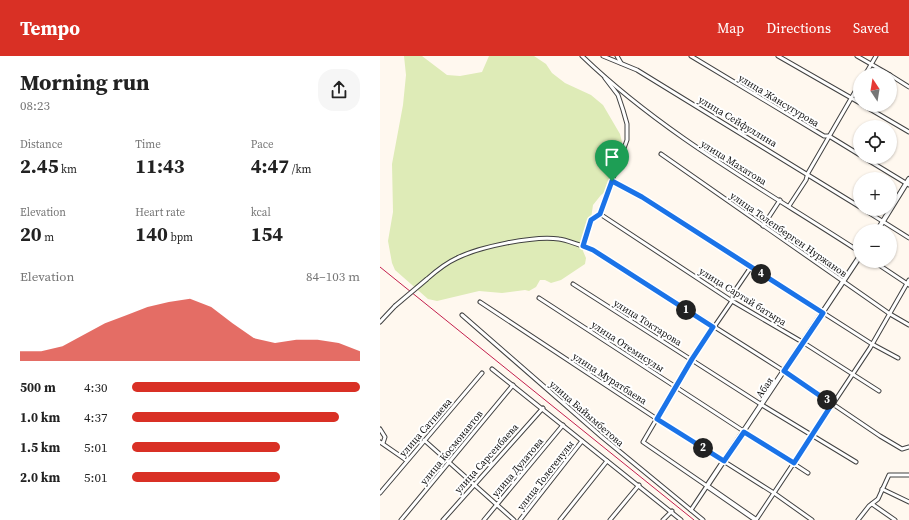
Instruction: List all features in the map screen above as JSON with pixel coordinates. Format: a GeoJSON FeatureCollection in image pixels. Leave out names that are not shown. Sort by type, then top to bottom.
{"type":"FeatureCollection","features":[{"type":"Feature","properties":{"kind":"street"},"geometry":{"type":"LineString","coordinates":[[582,56],[605,78],[618,95],[627,124],[627,140],[600,214],[591,220],[583,246]]}},
{"type":"Feature","properties":{"kind":"street","name":"улица Сейфуллина"},"geometry":{"type":"LineString","coordinates":[[603,56],[637,70],[808,173],[853,202]]}},
{"type":"Feature","properties":{"kind":"street"},"geometry":{"type":"LineString","coordinates":[[617,56],[621,63]]}},
{"type":"Feature","properties":{"kind":"street","name":"улица Жансугурова"},"geometry":{"type":"LineString","coordinates":[[691,56],[824,136],[829,136],[853,151]]}},
{"type":"Feature","properties":{"kind":"street"},"geometry":{"type":"LineString","coordinates":[[778,56],[853,100]]}},
{"type":"Feature","properties":{"kind":"street"},"geometry":{"type":"LineString","coordinates":[[857,56],[879,68]]}},
{"type":"Feature","properties":{"kind":"street"},"geometry":{"type":"LineString","coordinates":[[869,68],[876,56]]}},
{"type":"Feature","properties":{"kind":"street","name":"улица Махатова"},"geometry":{"type":"LineString","coordinates":[[605,78],[683,139],[853,247]]}},
{"type":"Feature","properties":{"kind":"street"},"geometry":{"type":"LineString","coordinates":[[897,79],[909,87]]}},
{"type":"Feature","properties":{"kind":"street"},"geometry":{"type":"LineString","coordinates":[[789,206],[806,180],[808,173],[853,93]]}},
{"type":"Feature","properties":{"kind":"street"},"geometry":{"type":"LineString","coordinates":[[875,112],[909,132]]}},
{"type":"Feature","properties":{"kind":"street","name":"улица Толепберген Нуржанов"},"geometry":{"type":"LineString","coordinates":[[661,154],[890,314],[909,325]]}},
{"type":"Feature","properties":{"kind":"street"},"geometry":{"type":"LineString","coordinates":[[875,164],[908,184]]}},
{"type":"Feature","properties":{"kind":"street"},"geometry":{"type":"LineString","coordinates":[[883,222],[908,184],[909,179]]}},
{"type":"Feature","properties":{"kind":"street"},"geometry":{"type":"LineString","coordinates":[[612,181],[642,197],[872,344],[898,358]]}},
{"type":"Feature","properties":{"kind":"street"},"geometry":{"type":"LineString","coordinates":[[763,226],[780,200]]}},
{"type":"Feature","properties":{"kind":"street","name":"улица Сартай батыра"},"geometry":{"type":"LineString","coordinates":[[600,214],[732,301],[804,343],[879,391]]}},
{"type":"Feature","properties":{"kind":"street"},"geometry":{"type":"LineString","coordinates":[[874,216],[909,238]]}},
{"type":"Feature","properties":{"kind":"street"},"geometry":{"type":"LineString","coordinates":[[380,322],[395,306],[427,279],[457,257],[482,249],[533,239],[559,239],[593,250],[784,371],[894,445],[902,449],[909,447]]}},
{"type":"Feature","properties":{"kind":"street"},"geometry":{"type":"LineString","coordinates":[[751,267],[734,292],[732,301],[692,359],[643,442],[756,520],[872,344],[908,283],[884,268]]}},
{"type":"Feature","properties":{"kind":"street","name":"Абая"},"geometry":{"type":"LineString","coordinates":[[707,486],[804,343],[853,267]]}},
{"type":"Feature","properties":{"kind":"street","name":"улица Токтарова"},"geometry":{"type":"LineString","coordinates":[[573,284],[762,405],[856,462]]}},
{"type":"Feature","properties":{"kind":"street","name":"улица Отемисулы"},"geometry":{"type":"LineString","coordinates":[[539,298],[808,473]]}},
{"type":"Feature","properties":{"kind":"street","name":"улица Муратбаева"},"geometry":{"type":"LineString","coordinates":[[480,302],[657,419],[774,492],[812,520]]}},
{"type":"Feature","properties":{"kind":"street","name":"улица Байымбетова"},"geometry":{"type":"LineString","coordinates":[[462,315],[602,437],[703,520]]}},
{"type":"Feature","properties":{"kind":"street"},"geometry":{"type":"LineString","coordinates":[[492,369],[543,408],[607,461],[640,485],[682,520]]}},
{"type":"Feature","properties":{"kind":"street","name":"улица Сатпаева"},"geometry":{"type":"LineString","coordinates":[[380,493],[406,460],[482,373]]}},
{"type":"Feature","properties":{"kind":"street","name":"улица Космонавтов"},"geometry":{"type":"LineString","coordinates":[[401,520],[513,385]]}},
{"type":"Feature","properties":{"kind":"street","name":"улица Сарсенбаева"},"geometry":{"type":"LineString","coordinates":[[443,520],[543,408]]}},
{"type":"Feature","properties":{"kind":"street","name":"улица Дулатова"},"geometry":{"type":"LineString","coordinates":[[484,520],[563,425]]}},
{"type":"Feature","properties":{"kind":"street"},"geometry":{"type":"LineString","coordinates":[[380,429],[385,437],[382,443],[406,460]]}},
{"type":"Feature","properties":{"kind":"street"},"geometry":{"type":"LineString","coordinates":[[424,440],[450,461],[514,520]]}},
{"type":"Feature","properties":{"kind":"street","name":"улица Толегенулы"},"geometry":{"type":"LineString","coordinates":[[520,520],[582,440]]}},
{"type":"Feature","properties":{"kind":"street"},"geometry":{"type":"LineString","coordinates":[[560,520],[607,461]]}},
{"type":"Feature","properties":{"kind":"street"},"geometry":{"type":"LineString","coordinates":[[864,520],[859,519],[878,499],[889,475],[909,476]]}},
{"type":"Feature","properties":{"kind":"street"},"geometry":{"type":"LineString","coordinates":[[610,520],[640,485]]}},
{"type":"Feature","properties":{"kind":"street"},"geometry":{"type":"LineString","coordinates":[[691,510],[707,486]]}},
{"type":"Feature","properties":{"kind":"street"},"geometry":{"type":"LineString","coordinates":[[882,488],[909,502]]}},
{"type":"Feature","properties":{"kind":"street"},"geometry":{"type":"LineString","coordinates":[[872,504],[895,520]]}},
{"type":"Feature","properties":{"kind":"street"},"geometry":{"type":"LineString","coordinates":[[663,520],[672,511]]}},
{"type":"Feature","properties":{"kind":"green space"},"geometry":{"type":"Polygon","coordinates":[[[404,56],[422,56],[447,75],[460,76],[482,72],[489,56],[534,56],[546,64],[552,73],[565,83],[591,95],[603,105],[620,134],[622,142],[610,188],[601,195],[593,205],[588,239],[583,251],[586,258],[585,264],[561,280],[551,283],[545,280],[540,280],[536,287],[529,291],[525,290],[502,293],[479,291],[437,301],[428,299],[395,270],[392,263],[388,241],[393,212],[392,164],[403,105],[406,75],[404,56]]]}},
{"type":"Feature","properties":{"kind":"railway"},"geometry":{"type":"LineString","coordinates":[[380,267],[694,520]]}},
{"type":"Feature","properties":{"kind":"route"},"geometry":{"type":"LineString","coordinates":[[612,181],[642,197],[823,313],[784,371],[832,404],[794,463],[744,432],[724,461],[657,419],[692,359],[713,327],[593,250],[583,246],[591,220],[600,214],[612,181]]}}]}
